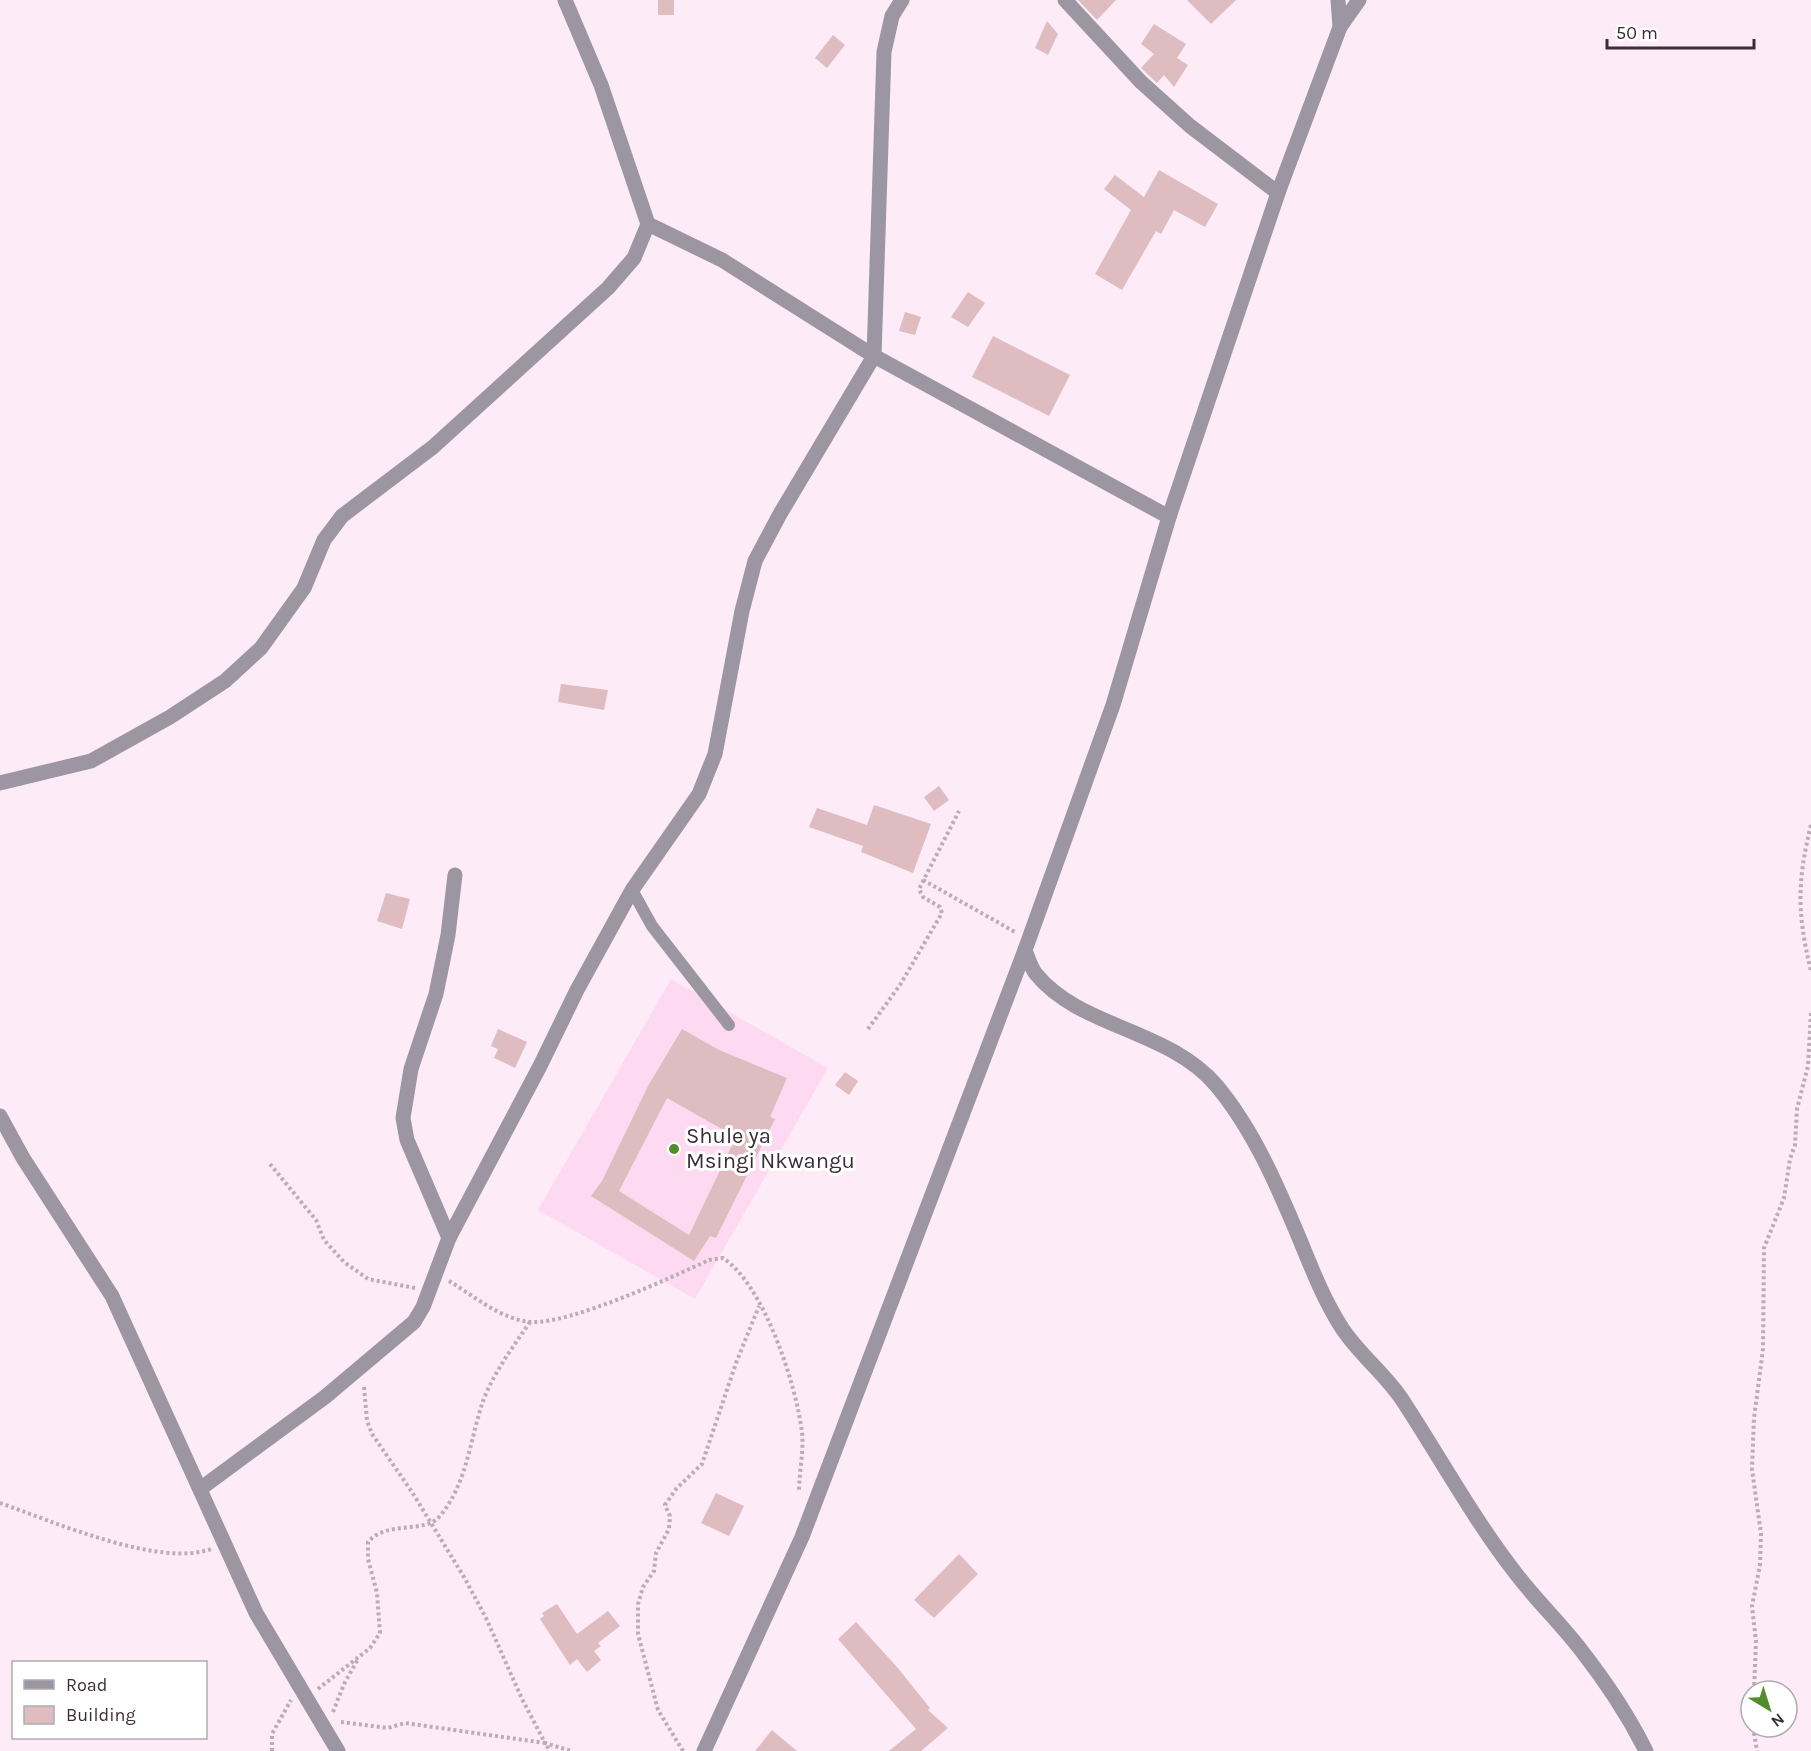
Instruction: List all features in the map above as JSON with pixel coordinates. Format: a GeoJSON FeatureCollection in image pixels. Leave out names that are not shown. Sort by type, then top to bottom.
{"type":"FeatureCollection","features":[{"type":"Feature","properties":{"kind":"street"},"geometry":{"type":"LineString","coordinates":[[0,783],[91,761],[170,717],[225,681],[267,640],[303,588],[324,540],[342,516],[433,447],[600,296],[634,258],[648,224],[601,85],[571,21],[565,0]]}},
{"type":"Feature","properties":{"kind":"street"},"geometry":{"type":"LineString","coordinates":[[200,1489],[361,1368],[414,1322],[430,1288],[448,1238],[540,1066],[577,990],[632,890],[699,794],[715,753],[742,611],[755,561],[780,514],[874,356],[884,52],[892,16],[902,0]]}},
{"type":"Feature","properties":{"kind":"street"},"geometry":{"type":"LineString","coordinates":[[1065,0],[1141,82],[1190,126],[1278,193]]}},
{"type":"Feature","properties":{"kind":"street"},"geometry":{"type":"LineString","coordinates":[[1338,0],[1340,27]]}},
{"type":"Feature","properties":{"kind":"street"},"geometry":{"type":"LineString","coordinates":[[704,1751],[802,1537],[1027,945],[1113,705],[1169,517],[1278,193],[1340,27],[1359,0]]}},
{"type":"Feature","properties":{"kind":"street"},"geometry":{"type":"LineString","coordinates":[[648,224],[722,260],[874,356],[1169,517]]}},
{"type":"Feature","properties":{"kind":"street"},"geometry":{"type":"LineString","coordinates":[[448,1238],[407,1140],[403,1118],[411,1068],[436,994],[448,935],[455,874]]}},
{"type":"Feature","properties":{"kind":"street"},"geometry":{"type":"LineString","coordinates":[[1027,945],[1034,972],[1057,992],[1102,1018],[1168,1047],[1192,1061],[1224,1095],[1273,1179],[1314,1275],[1344,1332],[1402,1400],[1466,1505],[1535,1598],[1580,1648],[1614,1696],[1646,1751]]}},
{"type":"Feature","properties":{"kind":"street"},"geometry":{"type":"LineString","coordinates":[[0,1116],[23,1158],[112,1296],[256,1612],[338,1751]]}},
{"type":"Feature","properties":{"kind":"lane"},"geometry":{"type":"LineString","coordinates":[[632,890],[652,926],[729,1025]]}},
{"type":"Feature","properties":{"kind":"path"},"geometry":{"type":"LineString","coordinates":[[868,1029],[900,985],[942,913],[940,907],[920,892],[923,880],[959,811]]}},
{"type":"Feature","properties":{"kind":"path"},"geometry":{"type":"LineString","coordinates":[[1811,825],[1803,856],[1798,904],[1811,971]]}},
{"type":"Feature","properties":{"kind":"path"},"geometry":{"type":"LineString","coordinates":[[923,880],[1027,945]]}},
{"type":"Feature","properties":{"kind":"path"},"geometry":{"type":"LineString","coordinates":[[1754,1679],[1756,1641],[1752,1606],[1760,1565],[1761,1534],[1752,1460],[1754,1418],[1763,1349],[1764,1248],[1784,1198],[1790,1159],[1795,1145],[1797,1109],[1808,1066],[1811,1013]]}},
{"type":"Feature","properties":{"kind":"path"},"geometry":{"type":"LineString","coordinates":[[270,1164],[316,1221],[324,1240],[357,1273],[386,1285],[430,1288]]}},
{"type":"Feature","properties":{"kind":"path"},"geometry":{"type":"LineString","coordinates":[[436,1273],[495,1309],[530,1322],[551,1321],[709,1260],[723,1258],[737,1271],[760,1305],[776,1337],[797,1402],[802,1434],[800,1498]]}},
{"type":"Feature","properties":{"kind":"path"},"geometry":{"type":"LineString","coordinates":[[683,1751],[658,1710],[651,1691],[638,1634],[638,1604],[646,1579],[654,1571],[657,1549],[669,1529],[670,1516],[665,1505],[676,1489],[702,1464],[736,1363],[760,1305]]}},
{"type":"Feature","properties":{"kind":"path"},"geometry":{"type":"LineString","coordinates":[[272,1751],[272,1734],[289,1702],[360,1656],[374,1644],[380,1633],[380,1609],[368,1559],[368,1542],[379,1532],[430,1524],[441,1515],[452,1499],[462,1475],[473,1433],[493,1377],[530,1322]]}},
{"type":"Feature","properties":{"kind":"path"},"geometry":{"type":"LineString","coordinates":[[361,1368],[369,1429],[430,1524],[486,1618],[522,1699],[550,1751]]}},
{"type":"Feature","properties":{"kind":"path"},"geometry":{"type":"LineString","coordinates":[[0,1503],[97,1536],[162,1552],[185,1554],[207,1551],[225,1544]]}},
{"type":"Feature","properties":{"kind":"path"},"geometry":{"type":"LineString","coordinates":[[360,1656],[344,1683],[331,1721],[388,1728],[405,1723],[545,1743],[572,1751]]}},
{"type":"Feature","properties":{"kind":"shaded area"},"geometry":{"type":"Polygon","coordinates":[[[671,979],[828,1068],[695,1299],[538,1210],[671,979]]]}},
{"type":"Feature","properties":{"kind":"building"},"geometry":{"type":"Polygon","coordinates":[[[658,0],[674,0],[674,15],[658,15],[658,0]]]}},
{"type":"Feature","properties":{"kind":"building"},"geometry":{"type":"Polygon","coordinates":[[[1078,0],[1116,0],[1097,20],[1078,0]]]}},
{"type":"Feature","properties":{"kind":"building"},"geometry":{"type":"Polygon","coordinates":[[[1187,0],[1236,0],[1211,24],[1187,0]]]}},
{"type":"Feature","properties":{"kind":"building"},"geometry":{"type":"Polygon","coordinates":[[[1047,21],[1058,34],[1048,55],[1035,48],[1047,21]]]}},
{"type":"Feature","properties":{"kind":"building"},"geometry":{"type":"Polygon","coordinates":[[[1154,24],[1186,44],[1177,58],[1188,65],[1174,87],[1164,75],[1157,83],[1141,68],[1154,54],[1141,44],[1154,24]]]}},
{"type":"Feature","properties":{"kind":"building"},"geometry":{"type":"Polygon","coordinates":[[[833,35],[845,45],[827,68],[815,58],[833,35]]]}},
{"type":"Feature","properties":{"kind":"building"},"geometry":{"type":"Polygon","coordinates":[[[1159,170],[1218,204],[1205,227],[1174,210],[1161,234],[1156,231],[1122,290],[1095,274],[1131,210],[1104,189],[1115,175],[1144,197],[1159,170]]]}},
{"type":"Feature","properties":{"kind":"building"},"geometry":{"type":"Polygon","coordinates":[[[968,292],[985,303],[968,327],[951,317],[968,292]]]}},
{"type":"Feature","properties":{"kind":"building"},"geometry":{"type":"Polygon","coordinates":[[[905,312],[921,317],[915,335],[899,331],[905,312]]]}},
{"type":"Feature","properties":{"kind":"building"},"geometry":{"type":"Polygon","coordinates":[[[993,336],[1070,375],[1049,416],[972,377],[993,336]]]}},
{"type":"Feature","properties":{"kind":"building"},"geometry":{"type":"Polygon","coordinates":[[[561,684],[608,690],[604,710],[558,702],[561,684]]]}},
{"type":"Feature","properties":{"kind":"building"},"geometry":{"type":"Polygon","coordinates":[[[939,786],[949,800],[934,811],[924,797],[939,786]]]}},
{"type":"Feature","properties":{"kind":"building"},"geometry":{"type":"Polygon","coordinates":[[[874,805],[931,824],[913,873],[861,852],[863,846],[809,827],[817,808],[867,825],[874,805]]]}},
{"type":"Feature","properties":{"kind":"building"},"geometry":{"type":"Polygon","coordinates":[[[386,893],[410,899],[402,929],[377,921],[386,893]]]}},
{"type":"Feature","properties":{"kind":"building"},"geometry":{"type":"Polygon","coordinates":[[[498,1029],[527,1042],[515,1068],[494,1058],[498,1049],[491,1046],[498,1029]]]}},
{"type":"Feature","properties":{"kind":"building"},"geometry":{"type":"Polygon","coordinates":[[[682,1029],[719,1050],[787,1078],[770,1117],[775,1119],[716,1238],[710,1236],[694,1261],[591,1196],[602,1181],[648,1086],[682,1029]],[[667,1098],[619,1191],[689,1235],[736,1137],[667,1098]]]}},
{"type":"Feature","properties":{"kind":"building"},"geometry":{"type":"Polygon","coordinates":[[[845,1072],[858,1081],[849,1095],[835,1085],[845,1072]]]}},
{"type":"Feature","properties":{"kind":"building"},"geometry":{"type":"Polygon","coordinates":[[[716,1493],[744,1506],[729,1536],[701,1523],[716,1493]]]}},
{"type":"Feature","properties":{"kind":"building"},"geometry":{"type":"Polygon","coordinates":[[[959,1554],[978,1574],[934,1618],[914,1600],[959,1554]]]}},
{"type":"Feature","properties":{"kind":"building"},"geometry":{"type":"Polygon","coordinates":[[[557,1604],[577,1634],[608,1611],[620,1626],[598,1643],[601,1646],[594,1651],[601,1660],[587,1672],[577,1659],[570,1665],[540,1619],[544,1616],[542,1613],[557,1604]]]}},
{"type":"Feature","properties":{"kind":"building"},"geometry":{"type":"Polygon","coordinates":[[[856,1622],[897,1667],[930,1708],[928,1710],[948,1728],[921,1751],[889,1751],[916,1729],[838,1639],[856,1622]]]}},
{"type":"Feature","properties":{"kind":"building"},"geometry":{"type":"Polygon","coordinates":[[[772,1730],[797,1751],[755,1751],[772,1730]]]}},
{"type":"Feature","properties":{"kind":"place","name":"Shule ya Msingi Nkwangu"},"geometry":{"type":"Point","coordinates":[674,1149]}}]}
